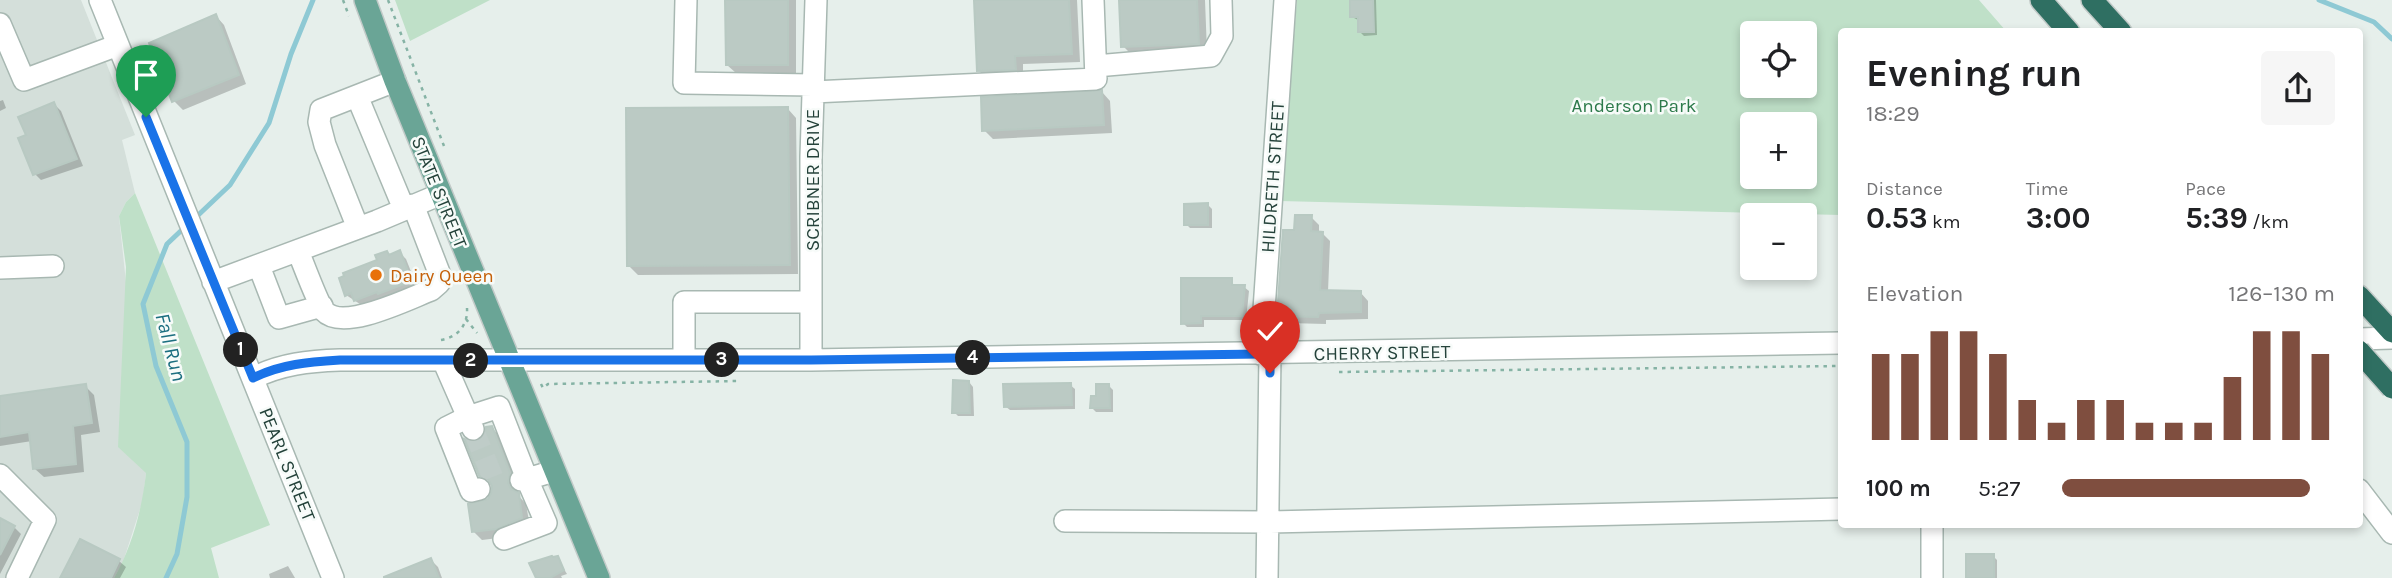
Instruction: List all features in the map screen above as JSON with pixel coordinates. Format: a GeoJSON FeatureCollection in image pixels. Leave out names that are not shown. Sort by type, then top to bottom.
{"type":"FeatureCollection","features":[{"type":"Feature","properties":{"kind":"highway"},"geometry":{"type":"LineString","coordinates":[[2041,0],[2066,28]]}},
{"type":"Feature","properties":{"kind":"highway"},"geometry":{"type":"LineString","coordinates":[[2092,0],[2116,28]]}},
{"type":"Feature","properties":{"kind":"highway"},"geometry":{"type":"LineString","coordinates":[[2363,300],[2392,332]]}},
{"type":"Feature","properties":{"kind":"highway"},"geometry":{"type":"LineString","coordinates":[[2363,355],[2392,388]]}},
{"type":"Feature","properties":{"kind":"main road","name":"STATE STREET"},"geometry":{"type":"LineString","coordinates":[[365,0],[441,194],[599,578]]}},
{"type":"Feature","properties":{"kind":"street","name":"PEARL STREET"},"geometry":{"type":"LineString","coordinates":[[100,0],[333,578]]}},
{"type":"Feature","properties":{"kind":"street"},"geometry":{"type":"LineString","coordinates":[[686,0],[684,83],[813,88],[1096,79],[1093,0]]}},
{"type":"Feature","properties":{"kind":"street","name":"SCRIBNER DRIVE"},"geometry":{"type":"LineString","coordinates":[[811,360],[816,0]]}},
{"type":"Feature","properties":{"kind":"street"},"geometry":{"type":"LineString","coordinates":[[1096,66],[1211,56],[1222,36],[1221,0]]}},
{"type":"Feature","properties":{"kind":"street","name":"HILDRETH STREET"},"geometry":{"type":"LineString","coordinates":[[1267,578],[1265,354],[1284,0]]}},
{"type":"Feature","properties":{"kind":"street"},"geometry":{"type":"LineString","coordinates":[[0,24],[24,80],[118,46]]}},
{"type":"Feature","properties":{"kind":"street"},"geometry":{"type":"LineString","coordinates":[[358,228],[325,145],[319,122],[321,110],[395,80]]}},
{"type":"Feature","properties":{"kind":"street"},"geometry":{"type":"LineString","coordinates":[[298,251],[324,311],[334,317],[367,315],[431,290],[439,283],[440,275],[412,211],[356,96]]}},
{"type":"Feature","properties":{"kind":"street"},"geometry":{"type":"LineString","coordinates":[[213,282],[358,228],[412,211],[441,194]]}},
{"type":"Feature","properties":{"kind":"street"},"geometry":{"type":"LineString","coordinates":[[0,268],[53,266]]}},
{"type":"Feature","properties":{"kind":"street"},"geometry":{"type":"LineString","coordinates":[[259,266],[279,318],[322,306]]}},
{"type":"Feature","properties":{"kind":"street"},"geometry":{"type":"LineString","coordinates":[[684,360],[684,302],[811,302]]}},
{"type":"Feature","properties":{"kind":"street"},"geometry":{"type":"LineString","coordinates":[[2363,339],[2392,338]]}},
{"type":"Feature","properties":{"kind":"street","name":"CHERRY STREET"},"geometry":{"type":"LineString","coordinates":[[253,378],[274,368],[309,362],[811,360],[1838,343]]}},
{"type":"Feature","properties":{"kind":"street"},"geometry":{"type":"LineString","coordinates":[[443,360],[470,423]]}},
{"type":"Feature","properties":{"kind":"street"},"geometry":{"type":"LineString","coordinates":[[479,489],[471,491],[446,428],[470,423],[499,407],[525,400]]}},
{"type":"Feature","properties":{"kind":"street"},"geometry":{"type":"LineString","coordinates":[[499,407],[524,479],[546,523],[504,539]]}},
{"type":"Feature","properties":{"kind":"street"},"geometry":{"type":"LineString","coordinates":[[524,479],[555,471]]}},
{"type":"Feature","properties":{"kind":"street"},"geometry":{"type":"LineString","coordinates":[[0,475],[45,520],[18,578]]}},
{"type":"Feature","properties":{"kind":"street"},"geometry":{"type":"LineString","coordinates":[[2363,500],[2392,533]]}},
{"type":"Feature","properties":{"kind":"street"},"geometry":{"type":"LineString","coordinates":[[1065,521],[1268,522],[1838,509]]}},
{"type":"Feature","properties":{"kind":"street"},"geometry":{"type":"LineString","coordinates":[[1932,528],[1932,578]]}},
{"type":"Feature","properties":{"kind":"shaded area"},"geometry":{"type":"Polygon","coordinates":[[[0,0],[81,0],[135,135],[122,140],[135,193],[126,202],[119,216],[146,473],[143,500],[123,562],[114,578],[0,578],[0,0]]]}},
{"type":"Feature","properties":{"kind":"green space"},"geometry":{"type":"Polygon","coordinates":[[[395,0],[490,0],[410,41],[395,0]]]}},
{"type":"Feature","properties":{"kind":"green space","name":"Anderson Park"},"geometry":{"type":"Polygon","coordinates":[[[1297,0],[1979,0],[2003,28],[1838,28],[1838,215],[1817,214],[1817,203],[1740,203],[1740,212],[1280,201],[1297,0]]]}},
{"type":"Feature","properties":{"kind":"green space"},"geometry":{"type":"Polygon","coordinates":[[[135,193],[270,525],[211,548],[219,578],[114,578],[135,527],[146,473],[118,447],[126,267],[119,216],[126,202],[135,193]]]}},
{"type":"Feature","properties":{"kind":"building"},"geometry":{"type":"Polygon","coordinates":[[[725,0],[788,0],[788,65],[726,65],[725,0]]]}},
{"type":"Feature","properties":{"kind":"building"},"geometry":{"type":"Polygon","coordinates":[[[974,0],[1069,0],[1072,54],[1015,56],[1016,70],[977,71],[974,0]]]}},
{"type":"Feature","properties":{"kind":"building"},"geometry":{"type":"Polygon","coordinates":[[[1119,0],[1197,0],[1199,44],[1121,47],[1119,0]]]}},
{"type":"Feature","properties":{"kind":"building"},"geometry":{"type":"Polygon","coordinates":[[[1350,0],[1373,0],[1374,32],[1358,32],[1358,17],[1350,17],[1350,0]]]}},
{"type":"Feature","properties":{"kind":"building"},"geometry":{"type":"Polygon","coordinates":[[[216,14],[239,75],[172,102],[149,43],[216,14]]]}},
{"type":"Feature","properties":{"kind":"building"},"geometry":{"type":"Polygon","coordinates":[[[1102,90],[1104,125],[982,131],[981,97],[1102,90]]]}},
{"type":"Feature","properties":{"kind":"building"},"geometry":{"type":"Polygon","coordinates":[[[54,102],[77,159],[33,175],[18,138],[26,135],[18,117],[54,102]]]}},
{"type":"Feature","properties":{"kind":"building"},"geometry":{"type":"Polygon","coordinates":[[[788,107],[790,265],[627,266],[626,108],[788,107]]]}},
{"type":"Feature","properties":{"kind":"building"},"geometry":{"type":"Polygon","coordinates":[[[1208,203],[1208,225],[1184,225],[1184,204],[1208,203]]]}},
{"type":"Feature","properties":{"kind":"building"},"geometry":{"type":"Polygon","coordinates":[[[1295,215],[1312,215],[1311,231],[1323,232],[1320,290],[1361,291],[1361,312],[1319,313],[1318,317],[1277,316],[1283,230],[1294,230],[1295,215]]]}},
{"type":"Feature","properties":{"kind":"building","name":"Dairy Queen"},"geometry":{"type":"Polygon","coordinates":[[[400,250],[410,277],[405,279],[407,283],[354,301],[351,293],[345,296],[339,278],[344,276],[343,273],[377,260],[375,255],[387,251],[389,255],[400,250]]]}},
{"type":"Feature","properties":{"kind":"building"},"geometry":{"type":"Polygon","coordinates":[[[1181,278],[1232,278],[1232,285],[1245,285],[1242,316],[1201,316],[1201,323],[1181,324],[1181,278]]]}},
{"type":"Feature","properties":{"kind":"building"},"geometry":{"type":"Polygon","coordinates":[[[953,380],[969,381],[970,413],[952,413],[953,380]]]}},
{"type":"Feature","properties":{"kind":"building"},"geometry":{"type":"Polygon","coordinates":[[[1071,383],[1072,405],[1004,407],[1003,384],[1071,383]]]}},
{"type":"Feature","properties":{"kind":"building"},"geometry":{"type":"Polygon","coordinates":[[[86,384],[92,423],[73,426],[76,464],[33,469],[29,432],[0,437],[0,396],[86,384]]]}},
{"type":"Feature","properties":{"kind":"building"},"geometry":{"type":"Polygon","coordinates":[[[1096,384],[1109,384],[1110,408],[1090,408],[1091,396],[1096,396],[1096,384]]]}},
{"type":"Feature","properties":{"kind":"building"},"geometry":{"type":"Polygon","coordinates":[[[492,426],[510,473],[508,483],[511,489],[519,493],[522,518],[497,529],[472,532],[468,504],[488,499],[492,486],[488,479],[479,476],[464,439],[479,441],[484,436],[486,427],[492,426]]]}},
{"type":"Feature","properties":{"kind":"building"},"geometry":{"type":"Polygon","coordinates":[[[0,518],[15,526],[0,555],[0,518]]]}},
{"type":"Feature","properties":{"kind":"building"},"geometry":{"type":"Polygon","coordinates":[[[80,539],[120,559],[111,578],[60,578],[80,539]]]}},
{"type":"Feature","properties":{"kind":"building"},"geometry":{"type":"Polygon","coordinates":[[[1966,554],[1994,554],[1994,578],[1966,578],[1966,554]]]}},
{"type":"Feature","properties":{"kind":"building"},"geometry":{"type":"Polygon","coordinates":[[[558,556],[564,570],[550,578],[536,578],[529,563],[558,556]]]}},
{"type":"Feature","properties":{"kind":"building"},"geometry":{"type":"Polygon","coordinates":[[[431,558],[439,578],[384,578],[384,577],[431,558]]]}},
{"type":"Feature","properties":{"kind":"waterway","name":"Fall Run"},"geometry":{"type":"LineString","coordinates":[[193,220],[230,185],[269,123],[291,54],[313,0]]}},
{"type":"Feature","properties":{"kind":"waterway"},"geometry":{"type":"LineString","coordinates":[[2319,0],[2374,22],[2392,39]]}},
{"type":"Feature","properties":{"kind":"waterway","name":"Fall Run"},"geometry":{"type":"LineString","coordinates":[[166,578],[177,554],[187,497],[187,442],[156,366],[143,304],[167,244],[186,226]]}},
{"type":"Feature","properties":{"kind":"tunnel"},"geometry":{"type":"LineString","coordinates":[[473,429],[496,485]]}},
{"type":"Feature","properties":{"kind":"place","name":"Dairy Queen"},"geometry":{"type":"Point","coordinates":[376,275]}},
{"type":"Feature","properties":{"kind":"route"},"geometry":{"type":"LineString","coordinates":[[146,117],[253,378],[274,368],[340,360],[811,360],[1261,354],[1270,354],[1270,373]]}}]}
